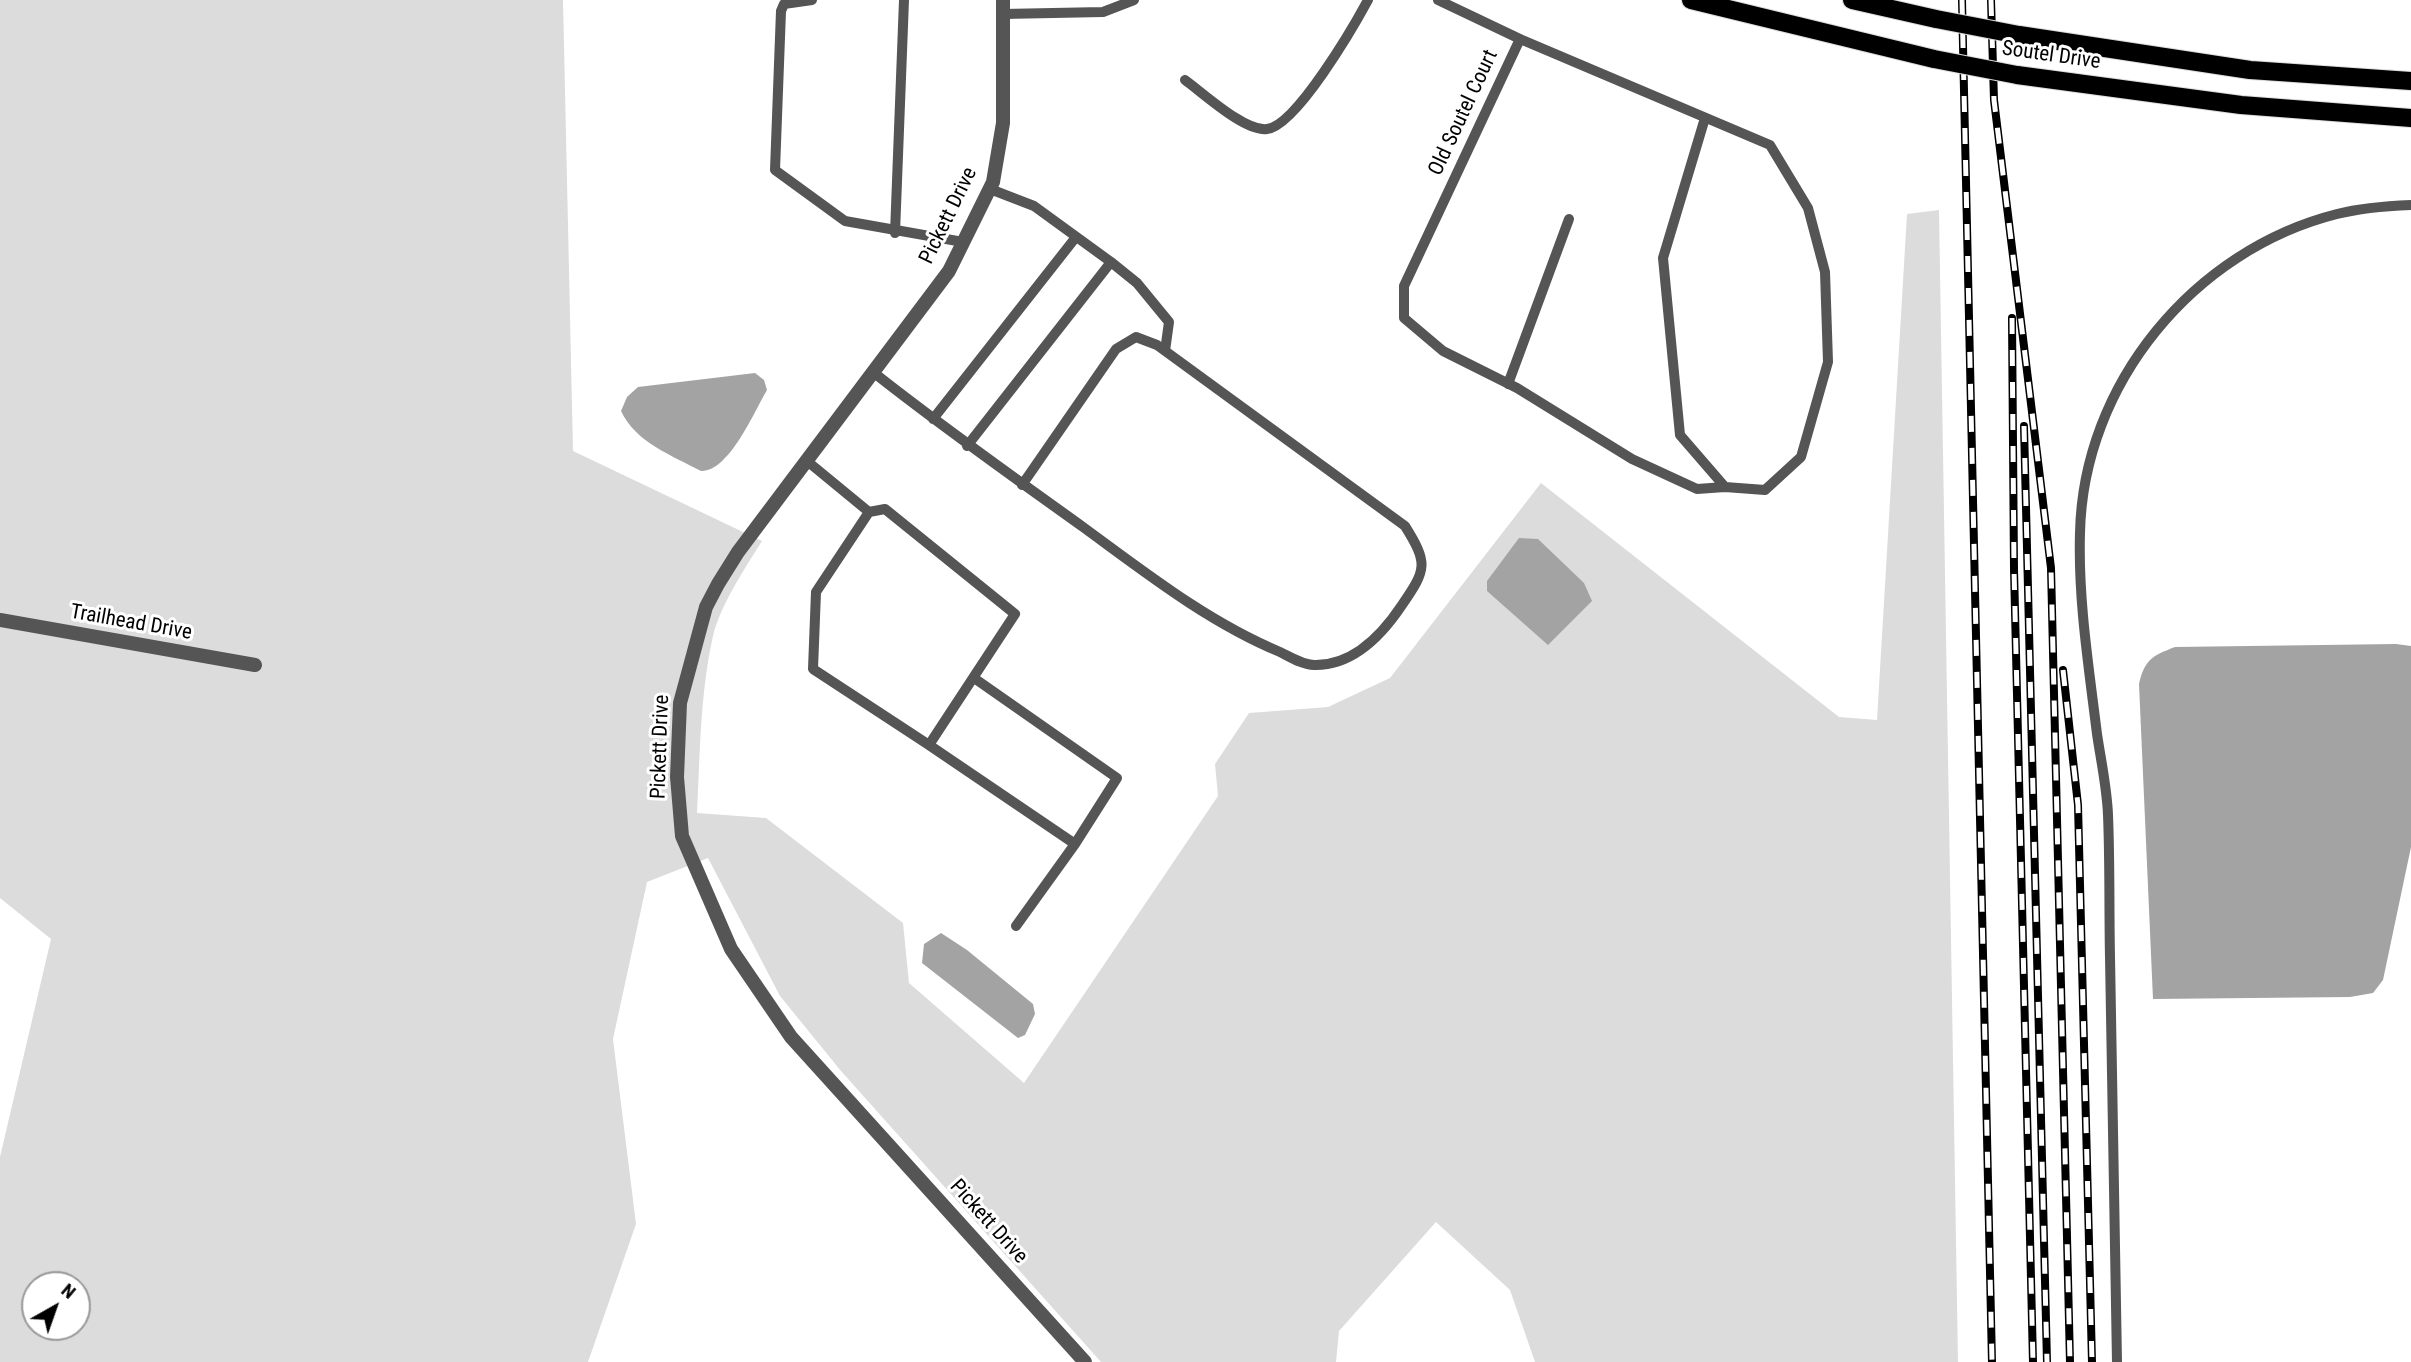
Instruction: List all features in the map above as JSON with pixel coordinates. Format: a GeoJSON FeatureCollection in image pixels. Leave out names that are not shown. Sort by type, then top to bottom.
{"type":"FeatureCollection","features":[{"type":"Feature","properties":{"kind":"main road","name":"Soutel Drive"},"geometry":{"type":"LineString","coordinates":[[1691,0],[1934,59],[2017,75],[2241,105],[2411,118]]}},
{"type":"Feature","properties":{"kind":"main road","name":"Soutel Drive"},"geometry":{"type":"LineString","coordinates":[[1852,0],[2019,35],[2250,69],[2411,81]]}},
{"type":"Feature","properties":{"kind":"street","name":"Pickett Drive"},"geometry":{"type":"LineString","coordinates":[[1003,7],[1003,124],[990,188],[949,271],[738,552],[706,607],[680,703],[677,777],[682,836],[731,949],[791,1037],[1085,1362]]}},
{"type":"Feature","properties":{"kind":"street","name":"Trailhead Drive"},"geometry":{"type":"LineString","coordinates":[[0,620],[255,665]]}},
{"type":"Feature","properties":{"kind":"lane"},"geometry":{"type":"LineString","coordinates":[[812,0],[784,4],[781,11],[775,170],[845,221],[895,233],[963,242]]}},
{"type":"Feature","properties":{"kind":"lane"},"geometry":{"type":"LineString","coordinates":[[895,233],[904,0]]}},
{"type":"Feature","properties":{"kind":"lane"},"geometry":{"type":"LineString","coordinates":[[1003,7],[1103,12],[1134,0]]}},
{"type":"Feature","properties":{"kind":"lane"},"geometry":{"type":"LineString","coordinates":[[1185,80],[1245,124],[1267,129],[1286,120],[1343,46],[1368,0]]}},
{"type":"Feature","properties":{"kind":"lane","name":"Old Soutel Court"},"geometry":{"type":"LineString","coordinates":[[1438,0],[1520,39],[1404,286],[1404,318],[1443,351],[1508,384]]}},
{"type":"Feature","properties":{"kind":"lane"},"geometry":{"type":"LineString","coordinates":[[1520,39],[1770,145],[1808,208],[1825,272],[1828,362],[1801,457],[1765,490],[1725,487],[1696,489],[1632,459],[1508,384],[1569,219]]}},
{"type":"Feature","properties":{"kind":"lane"},"geometry":{"type":"LineString","coordinates":[[1706,118],[1663,258],[1680,435],[1725,487]]}},
{"type":"Feature","properties":{"kind":"lane"},"geometry":{"type":"LineString","coordinates":[[990,188],[1034,206],[1137,283],[1169,322],[1165,351]]}},
{"type":"Feature","properties":{"kind":"lane"},"geometry":{"type":"LineString","coordinates":[[2117,1362],[2108,812],[2081,595],[2080,530],[2086,474],[2101,428],[2128,369],[2166,317],[2202,281],[2232,261],[2281,235],[2336,214],[2411,205]]}},
{"type":"Feature","properties":{"kind":"lane"},"geometry":{"type":"LineString","coordinates":[[933,419],[1076,237]]}},
{"type":"Feature","properties":{"kind":"lane"},"geometry":{"type":"LineString","coordinates":[[967,446],[1111,262]]}},
{"type":"Feature","properties":{"kind":"lane"},"geometry":{"type":"LineString","coordinates":[[873,372],[967,446],[1181,598],[1249,639],[1311,665],[1338,664],[1362,650],[1400,609],[1422,575],[1423,555],[1405,526],[1165,351],[1136,337],[1116,349],[1022,485]]}},
{"type":"Feature","properties":{"kind":"lane"},"geometry":{"type":"LineString","coordinates":[[807,461],[869,512]]}},
{"type":"Feature","properties":{"kind":"lane"},"geometry":{"type":"LineString","coordinates":[[929,746],[1015,614],[884,509],[869,512],[816,592],[813,669],[1076,844]]}},
{"type":"Feature","properties":{"kind":"lane"},"geometry":{"type":"LineString","coordinates":[[974,678],[1117,779],[1076,844],[1016,926]]}},
{"type":"Feature","properties":{"kind":"shaded area"},"geometry":{"type":"Polygon","coordinates":[[[0,0],[563,0],[573,451],[762,541],[727,600],[713,636],[703,702],[697,813],[766,818],[903,923],[909,983],[1024,1083],[1218,796],[1215,764],[1249,713],[1328,707],[1390,678],[1541,483],[1839,717],[1877,720],[1907,214],[1939,210],[1958,1362],[1535,1362],[1510,1290],[1436,1222],[1339,1331],[1336,1362],[1101,1362],[841,1071],[780,996],[708,858],[647,882],[613,1039],[636,1224],[588,1362],[0,1362],[0,1157],[51,939],[0,898],[0,0]]]}},
{"type":"Feature","properties":{"kind":"shaded area"},"geometry":{"type":"Polygon","coordinates":[[[755,373],[764,380],[767,390],[731,452],[711,469],[701,471],[645,440],[627,422],[621,411],[627,397],[638,387],[755,373]]]}},
{"type":"Feature","properties":{"kind":"shaded area"},"geometry":{"type":"Polygon","coordinates":[[[1519,538],[1538,539],[1584,583],[1592,601],[1548,645],[1487,591],[1487,581],[1519,538]]]}},
{"type":"Feature","properties":{"kind":"shaded area"},"geometry":{"type":"Polygon","coordinates":[[[2411,646],[2411,847],[2383,980],[2373,993],[2350,997],[2153,999],[2139,684],[2147,664],[2155,656],[2175,647],[2411,646]]]}},
{"type":"Feature","properties":{"kind":"shaded area"},"geometry":{"type":"Polygon","coordinates":[[[941,933],[967,950],[1033,1004],[1035,1014],[1025,1035],[1018,1038],[922,963],[924,944],[941,933]]]}},
{"type":"Feature","properties":{"kind":"railway"},"geometry":{"type":"LineString","coordinates":[[1962,0],[1992,1362]]}},
{"type":"Feature","properties":{"kind":"railway"},"geometry":{"type":"LineString","coordinates":[[1991,0],[1994,100],[2051,568],[2070,1362]]}},
{"type":"Feature","properties":{"kind":"railway"},"geometry":{"type":"LineString","coordinates":[[2012,318],[2014,569],[2033,1362]]}},
{"type":"Feature","properties":{"kind":"railway"},"geometry":{"type":"LineString","coordinates":[[2024,426],[2047,1362]]}},
{"type":"Feature","properties":{"kind":"railway"},"geometry":{"type":"LineString","coordinates":[[2063,670],[2078,805],[2092,1362]]}}]}
